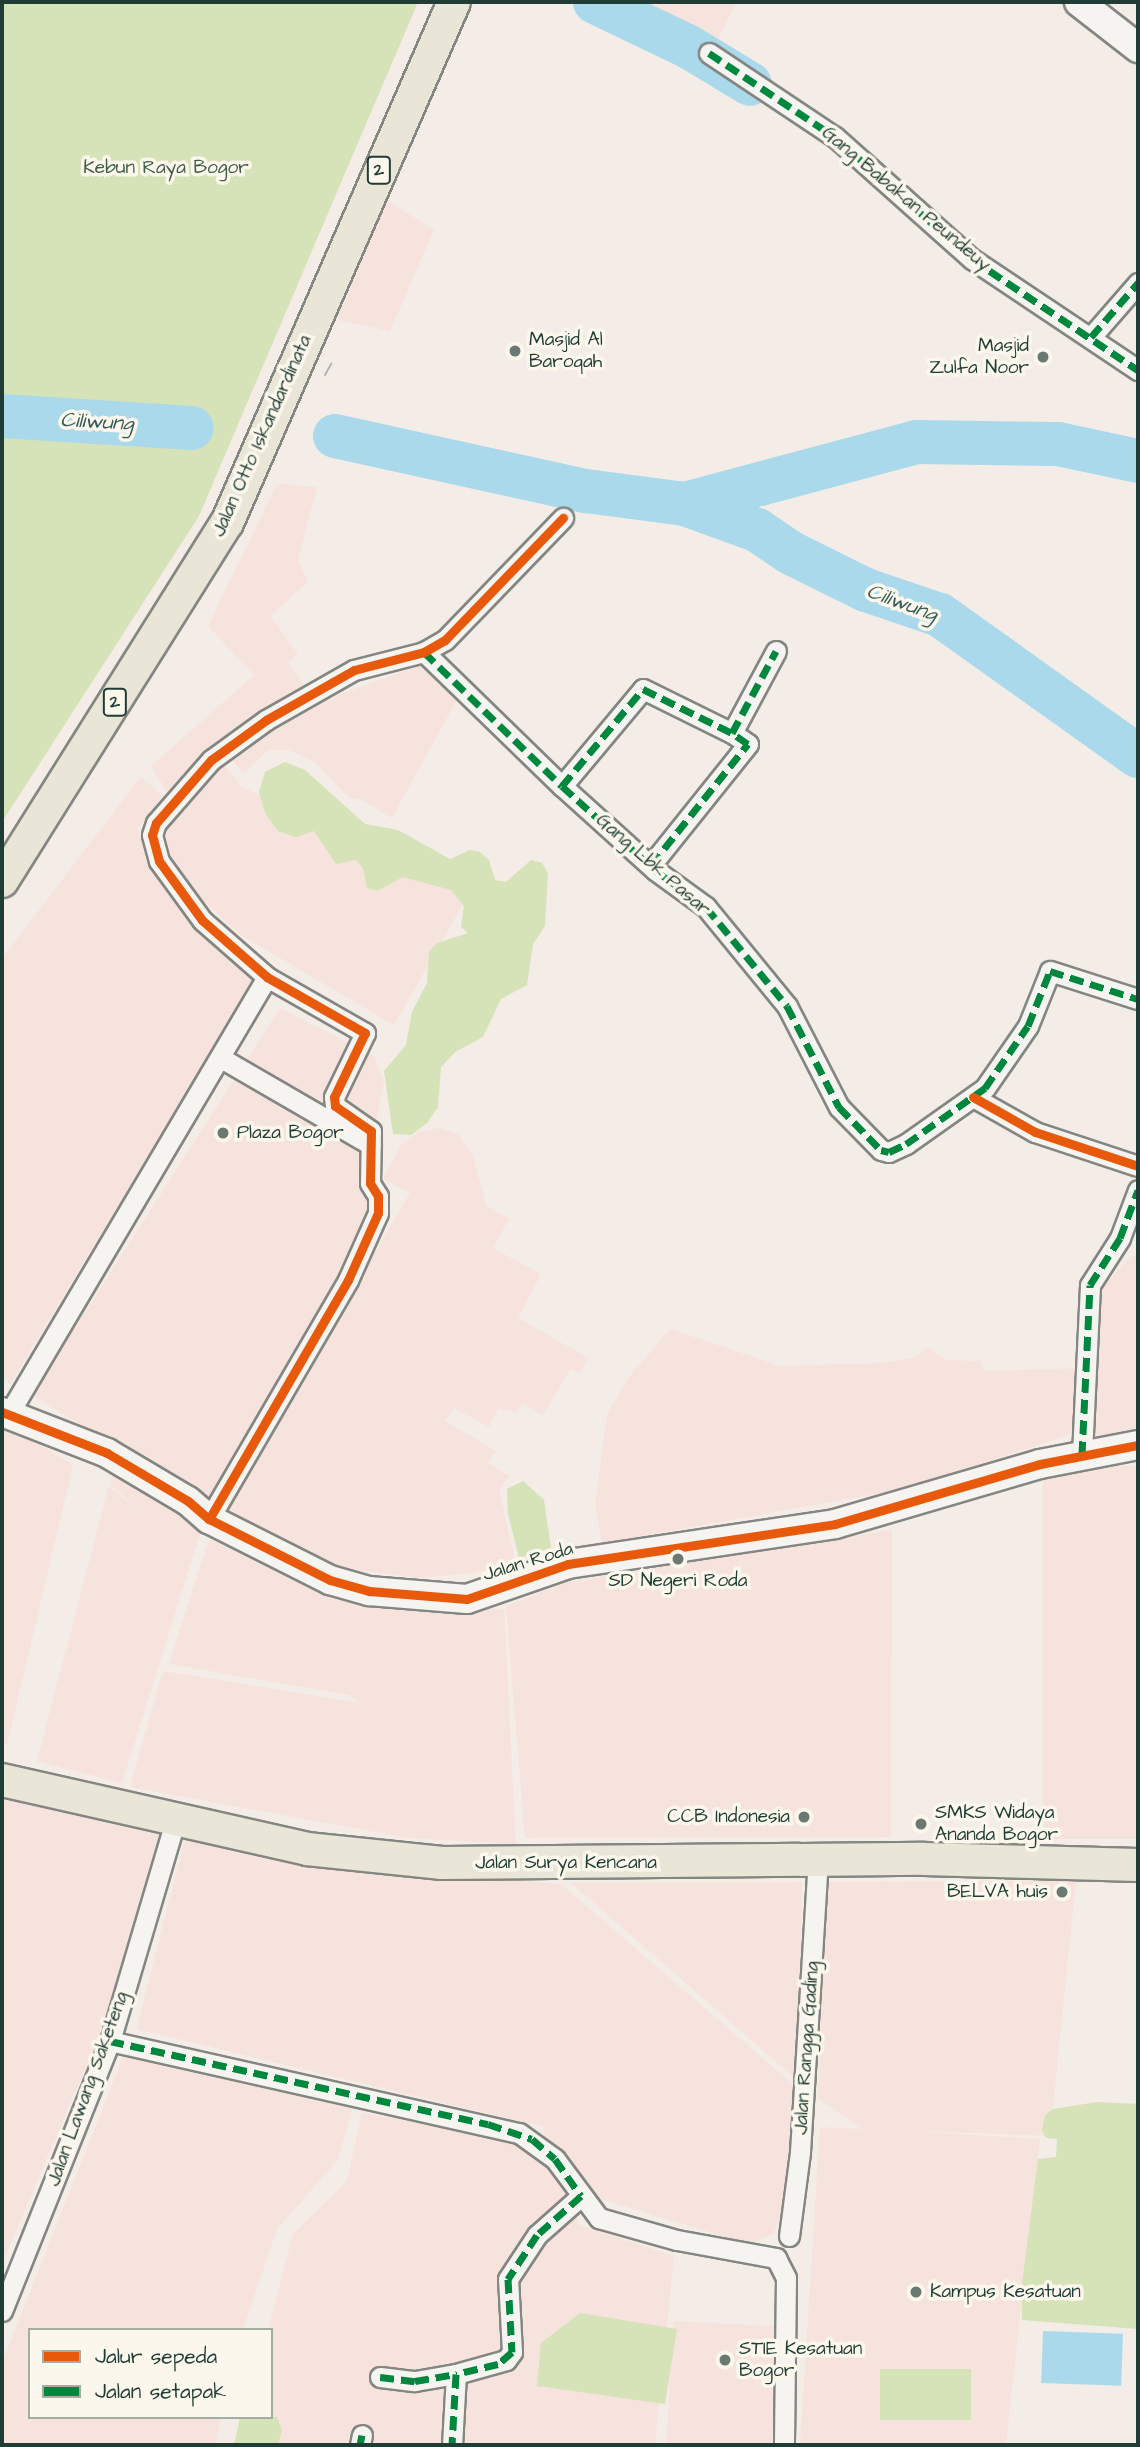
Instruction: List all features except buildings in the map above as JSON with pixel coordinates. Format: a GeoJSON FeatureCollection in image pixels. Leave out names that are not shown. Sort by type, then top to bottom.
{"type":"FeatureCollection","features":[{"type":"Feature","properties":{"kind":"main road","name":"Jalan Otto Iskandardinata"},"geometry":{"type":"LineString","coordinates":[[2,881],[227,523],[454,2]]}},
{"type":"Feature","properties":{"kind":"main road","name":"Jalan Surya Kencana"},"geometry":{"type":"LineString","coordinates":[[2,1780],[175,1822],[307,1849],[442,1863],[818,1859],[1138,1865]]}},
{"type":"Feature","properties":{"kind":"street"},"geometry":{"type":"LineString","coordinates":[[1079,2],[1138,48]]}},
{"type":"Feature","properties":{"kind":"street","name":"Gang Babakan Peundeuy"},"geometry":{"type":"LineString","coordinates":[[709,53],[835,137],[972,259],[1138,370]]}},
{"type":"Feature","properties":{"kind":"street"},"geometry":{"type":"LineString","coordinates":[[1091,337],[1138,283]]}},
{"type":"Feature","properties":{"kind":"street"},"geometry":{"type":"LineString","coordinates":[[209,1519],[348,1280],[378,1213],[378,1196],[370,1183],[371,1131],[335,1107],[334,1097],[365,1033],[267,978],[202,920],[175,886],[153,844],[156,823],[211,760],[266,720],[354,670],[424,652],[445,640],[563,517]]}},
{"type":"Feature","properties":{"kind":"street"},"geometry":{"type":"LineString","coordinates":[[732,733],[776,651]]}},
{"type":"Feature","properties":{"kind":"street","name":"Gang Lbk Pasar"},"geometry":{"type":"LineString","coordinates":[[424,652],[562,786],[651,865],[706,906],[787,1006],[839,1107],[869,1141],[889,1152],[972,1097]]}},
{"type":"Feature","properties":{"kind":"street"},"geometry":{"type":"LineString","coordinates":[[562,786],[643,689],[732,733],[748,744],[651,865]]}},
{"type":"Feature","properties":{"kind":"street"},"geometry":{"type":"LineString","coordinates":[[1138,999],[1050,971],[1014,1051],[972,1097],[1035,1132],[1138,1166]]}},
{"type":"Feature","properties":{"kind":"street"},"geometry":{"type":"LineString","coordinates":[[5,1413],[267,978]]}},
{"type":"Feature","properties":{"kind":"street"},"geometry":{"type":"LineString","coordinates":[[221,1058],[371,1145]]}},
{"type":"Feature","properties":{"kind":"street"},"geometry":{"type":"LineString","coordinates":[[1082,1455],[1090,1285],[1120,1238],[1138,1190]]}},
{"type":"Feature","properties":{"kind":"street","name":"Jalan Roda"},"geometry":{"type":"LineString","coordinates":[[5,1413],[107,1453],[188,1501],[209,1519],[330,1580],[369,1591],[467,1599],[568,1564],[835,1524],[1082,1455],[1138,1445]]}},
{"type":"Feature","properties":{"kind":"street","name":"Jalan Lawang Saketeng"},"geometry":{"type":"LineString","coordinates":[[2,2311],[110,2041],[175,1822]]}},
{"type":"Feature","properties":{"kind":"street","name":"Jalan Rangga Gading"},"geometry":{"type":"LineString","coordinates":[[789,2236],[800,2152],[818,1859]]}},
{"type":"Feature","properties":{"kind":"street"},"geometry":{"type":"LineString","coordinates":[[110,2041],[519,2133],[555,2159],[599,2218],[611,2223],[776,2258],[786,2278],[784,2445]]}},
{"type":"Feature","properties":{"kind":"street"},"geometry":{"type":"LineString","coordinates":[[380,2377],[415,2381],[456,2374],[506,2360],[512,2352],[508,2279],[537,2235],[581,2196]]}},
{"type":"Feature","properties":{"kind":"street"},"geometry":{"type":"LineString","coordinates":[[452,2445],[456,2374]]}},
{"type":"Feature","properties":{"kind":"shaded area"},"geometry":{"type":"Polygon","coordinates":[[[616,2],[736,2],[717,42],[616,2]]]}},
{"type":"Feature","properties":{"kind":"shaded area"},"geometry":{"type":"Polygon","coordinates":[[[387,200],[434,230],[390,331],[337,320],[387,200]]]}},
{"type":"Feature","properties":{"kind":"shaded area"},"geometry":{"type":"Polygon","coordinates":[[[277,484],[317,487],[298,560],[308,582],[270,616],[298,654],[288,662],[309,691],[170,797],[151,766],[254,675],[208,626],[277,484]]]}},
{"type":"Feature","properties":{"kind":"shaded area"},"geometry":{"type":"Polygon","coordinates":[[[433,661],[464,687],[392,818],[360,799],[349,798],[315,762],[289,750],[268,750],[244,773],[227,755],[338,695],[433,661]]]}},
{"type":"Feature","properties":{"kind":"shaded area"},"geometry":{"type":"Polygon","coordinates":[[[222,762],[242,787],[468,895],[394,1025],[241,935],[190,889],[161,841],[183,798],[222,762]]]}},
{"type":"Feature","properties":{"kind":"shaded area"},"geometry":{"type":"Polygon","coordinates":[[[141,776],[162,796],[137,829],[183,906],[259,973],[10,1384],[2,1379],[2,959],[141,776]]]}},
{"type":"Feature","properties":{"kind":"shaded area"},"geometry":{"type":"Polygon","coordinates":[[[280,1008],[374,1056],[384,1082],[363,1188],[385,1201],[207,1503],[32,1395],[280,1008]]]}},
{"type":"Feature","properties":{"kind":"shaded area"},"geometry":{"type":"Polygon","coordinates":[[[438,1128],[457,1133],[472,1153],[486,1205],[509,1219],[493,1248],[541,1274],[518,1318],[588,1358],[580,1373],[571,1369],[542,1416],[524,1403],[516,1412],[498,1408],[489,1427],[454,1408],[445,1421],[496,1451],[488,1463],[509,1476],[499,1490],[515,1561],[474,1573],[419,1578],[339,1568],[223,1508],[410,1193],[383,1179],[401,1145],[418,1132],[438,1128]]]}},
{"type":"Feature","properties":{"kind":"shaded area"},"geometry":{"type":"Polygon","coordinates":[[[1131,1256],[1138,1256],[1138,1431],[1085,1437],[1093,1298],[1131,1256]]]}},
{"type":"Feature","properties":{"kind":"shaded area"},"geometry":{"type":"Polygon","coordinates":[[[670,1329],[780,1366],[884,1363],[914,1358],[928,1347],[946,1360],[980,1361],[985,1371],[1084,1368],[1077,1432],[909,1488],[602,1543],[595,1504],[607,1414],[629,1377],[670,1329]]]}},
{"type":"Feature","properties":{"kind":"shaded area"},"geometry":{"type":"Polygon","coordinates":[[[2,1422],[73,1465],[7,1745],[2,1744],[2,1422]]]}},
{"type":"Feature","properties":{"kind":"shaded area"},"geometry":{"type":"Polygon","coordinates":[[[1043,1466],[1138,1466],[1138,1839],[1043,1839],[1043,1466]]]}},
{"type":"Feature","properties":{"kind":"shaded area"},"geometry":{"type":"Polygon","coordinates":[[[115,1467],[204,1521],[122,1783],[37,1761],[109,1486],[147,1518],[110,1484],[115,1467]]]}},
{"type":"Feature","properties":{"kind":"shaded area"},"geometry":{"type":"Polygon","coordinates":[[[892,1530],[891,1837],[525,1838],[506,1606],[567,1582],[892,1530]]]}},
{"type":"Feature","properties":{"kind":"shaded area"},"geometry":{"type":"Polygon","coordinates":[[[209,1539],[361,1607],[504,1609],[516,1844],[408,1838],[130,1787],[163,1671],[359,1703],[350,1695],[169,1664],[209,1539]]]}},
{"type":"Feature","properties":{"kind":"shaded area"},"geometry":{"type":"Polygon","coordinates":[[[2,1797],[164,1836],[133,1956],[2,2264],[2,1797]]]}},
{"type":"Feature","properties":{"kind":"shaded area"},"geometry":{"type":"Polygon","coordinates":[[[185,1839],[336,1867],[561,1884],[796,2087],[790,2189],[774,2233],[749,2244],[611,2202],[581,2196],[573,2200],[579,2225],[674,2256],[655,2445],[237,2445],[269,2419],[273,2419],[273,2328],[269,2328],[293,2234],[347,2181],[362,2113],[519,2139],[543,2155],[544,2127],[137,2029],[185,1839]]]}},
{"type":"Feature","properties":{"kind":"shaded area"},"geometry":{"type":"Polygon","coordinates":[[[1076,1881],[1050,2136],[908,2131],[1040,2139],[1006,2445],[800,2445],[820,2127],[862,2129],[818,2098],[825,1882],[1076,1881]]]}},
{"type":"Feature","properties":{"kind":"shaded area"},"geometry":{"type":"Polygon","coordinates":[[[802,1882],[798,2081],[571,1883],[802,1882]]]}},
{"type":"Feature","properties":{"kind":"shaded area"},"geometry":{"type":"Polygon","coordinates":[[[127,2047],[352,2109],[338,2160],[277,2229],[244,2328],[28,2328],[28,2419],[221,2419],[215,2445],[2,2445],[2,2363],[127,2047]]]}},
{"type":"Feature","properties":{"kind":"shaded area","name":"STIE Kesatuan Bogor"},"geometry":{"type":"Polygon","coordinates":[[[673,2321],[779,2327],[773,2445],[667,2445],[673,2321]]]}},
{"type":"Feature","properties":{"kind":"green space","name":"Kebun Raya Bogor"},"geometry":{"type":"Polygon","coordinates":[[[2,2],[418,2],[199,516],[2,822],[2,2]]]}},
{"type":"Feature","properties":{"kind":"green space"},"geometry":{"type":"Polygon","coordinates":[[[285,762],[305,770],[365,824],[398,830],[450,859],[470,850],[480,852],[489,860],[495,880],[506,882],[531,860],[542,863],[548,873],[545,926],[533,944],[527,985],[501,999],[483,1037],[455,1052],[441,1067],[438,1107],[427,1123],[411,1135],[393,1134],[384,1071],[406,1045],[412,1012],[427,983],[429,952],[437,943],[468,933],[461,927],[464,906],[451,890],[403,877],[377,891],[367,888],[363,868],[356,860],[336,864],[314,831],[296,837],[278,831],[265,813],[259,792],[265,772],[285,762]]]}},
{"type":"Feature","properties":{"kind":"green space"},"geometry":{"type":"Polygon","coordinates":[[[523,1481],[544,1500],[551,1548],[519,1558],[508,1514],[507,1489],[523,1481]]]}},
{"type":"Feature","properties":{"kind":"green space"},"geometry":{"type":"Polygon","coordinates":[[[1097,2102],[1138,2104],[1138,2329],[1022,2320],[1022,2284],[1038,2159],[1056,2157],[1057,2139],[1046,2138],[1042,2130],[1045,2115],[1053,2109],[1097,2102]]]}},
{"type":"Feature","properties":{"kind":"green space"},"geometry":{"type":"Polygon","coordinates":[[[580,2313],[677,2329],[665,2404],[537,2386],[541,2343],[580,2313]]]}},
{"type":"Feature","properties":{"kind":"green space"},"geometry":{"type":"Polygon","coordinates":[[[880,2369],[971,2369],[971,2420],[880,2420],[880,2369]]]}},
{"type":"Feature","properties":{"kind":"green space"},"geometry":{"type":"Polygon","coordinates":[[[277,2417],[282,2430],[278,2445],[234,2445],[240,2419],[277,2417]]]}},
{"type":"Feature","properties":{"kind":"water"},"geometry":{"type":"Polygon","coordinates":[[[1043,2331],[1123,2334],[1121,2386],[1041,2383],[1043,2331]]]}},
{"type":"Feature","properties":{"kind":"waterway"},"geometry":{"type":"LineString","coordinates":[[595,2],[689,47],[750,84]]}},
{"type":"Feature","properties":{"kind":"waterway","name":"Ciliwung"},"geometry":{"type":"LineString","coordinates":[[2,416],[192,428]]}},
{"type":"Feature","properties":{"kind":"waterway","name":"Ciliwung"},"geometry":{"type":"LineString","coordinates":[[335,436],[586,491],[685,504],[916,442],[1058,444],[1138,461]]}},
{"type":"Feature","properties":{"kind":"waterway","name":"Ciliwung"},"geometry":{"type":"LineString","coordinates":[[685,504],[757,530],[791,553],[866,590],[940,615],[1138,756]]}},
{"type":"Feature","properties":{"kind":"tram line"},"geometry":{"type":"LineString","coordinates":[[325,375],[331,364]]}},
{"type":"Feature","properties":{"kind":"marked path"},"geometry":{"type":"LineString","coordinates":[[709,53],[835,137],[972,259],[1138,370]]}},
{"type":"Feature","properties":{"kind":"marked path"},"geometry":{"type":"LineString","coordinates":[[1091,337],[1138,283]]}},
{"type":"Feature","properties":{"kind":"marked path"},"geometry":{"type":"LineString","coordinates":[[651,865],[748,744],[732,733],[776,651]]}},
{"type":"Feature","properties":{"kind":"marked path"},"geometry":{"type":"LineString","coordinates":[[424,652],[562,786],[655,870],[706,907],[787,1006],[839,1107],[881,1150],[889,1152],[906,1144],[985,1088],[1028,1026],[1050,971],[1138,999]]}},
{"type":"Feature","properties":{"kind":"marked path"},"geometry":{"type":"LineString","coordinates":[[562,786],[643,689],[732,733]]}},
{"type":"Feature","properties":{"kind":"marked path"},"geometry":{"type":"LineString","coordinates":[[1082,1455],[1090,1285],[1120,1238],[1138,1190]]}},
{"type":"Feature","properties":{"kind":"marked path"},"geometry":{"type":"LineString","coordinates":[[110,2041],[488,2124],[532,2139],[555,2159],[581,2196],[537,2235],[508,2279],[512,2352],[498,2364],[456,2374]]}},
{"type":"Feature","properties":{"kind":"marked path"},"geometry":{"type":"LineString","coordinates":[[380,2377],[415,2381],[456,2374],[452,2445]]}},
{"type":"Feature","properties":{"kind":"marked path"},"geometry":{"type":"LineString","coordinates":[[360,2445],[362,2435]]}},
{"type":"Feature","properties":{"kind":"cycle path"},"geometry":{"type":"LineString","coordinates":[[209,1519],[348,1280],[378,1213],[378,1196],[370,1183],[371,1131],[335,1106],[334,1097],[365,1033],[267,977],[202,920],[159,861],[152,835],[156,823],[211,760],[266,720],[354,670],[424,652],[445,640],[563,518]]}},
{"type":"Feature","properties":{"kind":"cycle path"},"geometry":{"type":"LineString","coordinates":[[973,1097],[1035,1132],[1138,1166]]}},
{"type":"Feature","properties":{"kind":"cycle path"},"geometry":{"type":"LineString","coordinates":[[2,1412],[107,1453],[188,1501],[209,1519],[330,1580],[369,1591],[467,1599],[568,1564],[835,1524],[1040,1464],[1138,1445]]}},
{"type":"Feature","properties":{"kind":"place","name":"Masjid Al Baroqah"},"geometry":{"type":"Point","coordinates":[515,351]}},
{"type":"Feature","properties":{"kind":"place","name":"Masjid Zulfa Noor"},"geometry":{"type":"Point","coordinates":[1043,357]}},
{"type":"Feature","properties":{"kind":"place","name":"Plaza Bogor"},"geometry":{"type":"Point","coordinates":[223,1133]}},
{"type":"Feature","properties":{"kind":"place","name":"SD Negeri Roda"},"geometry":{"type":"Point","coordinates":[678,1559]}},
{"type":"Feature","properties":{"kind":"place","name":"CCB Indonesia"},"geometry":{"type":"Point","coordinates":[804,1817]}},
{"type":"Feature","properties":{"kind":"place","name":"SMKS Widaya Ananda Bogor"},"geometry":{"type":"Point","coordinates":[921,1824]}},
{"type":"Feature","properties":{"kind":"place","name":"BELVA huis"},"geometry":{"type":"Point","coordinates":[1062,1892]}},
{"type":"Feature","properties":{"kind":"place","name":"Kampus Kesatuan"},"geometry":{"type":"Point","coordinates":[916,2292]}},
{"type":"Feature","properties":{"kind":"place","name":"STIE Kesatuan Bogor"},"geometry":{"type":"Point","coordinates":[725,2360]}}]}
